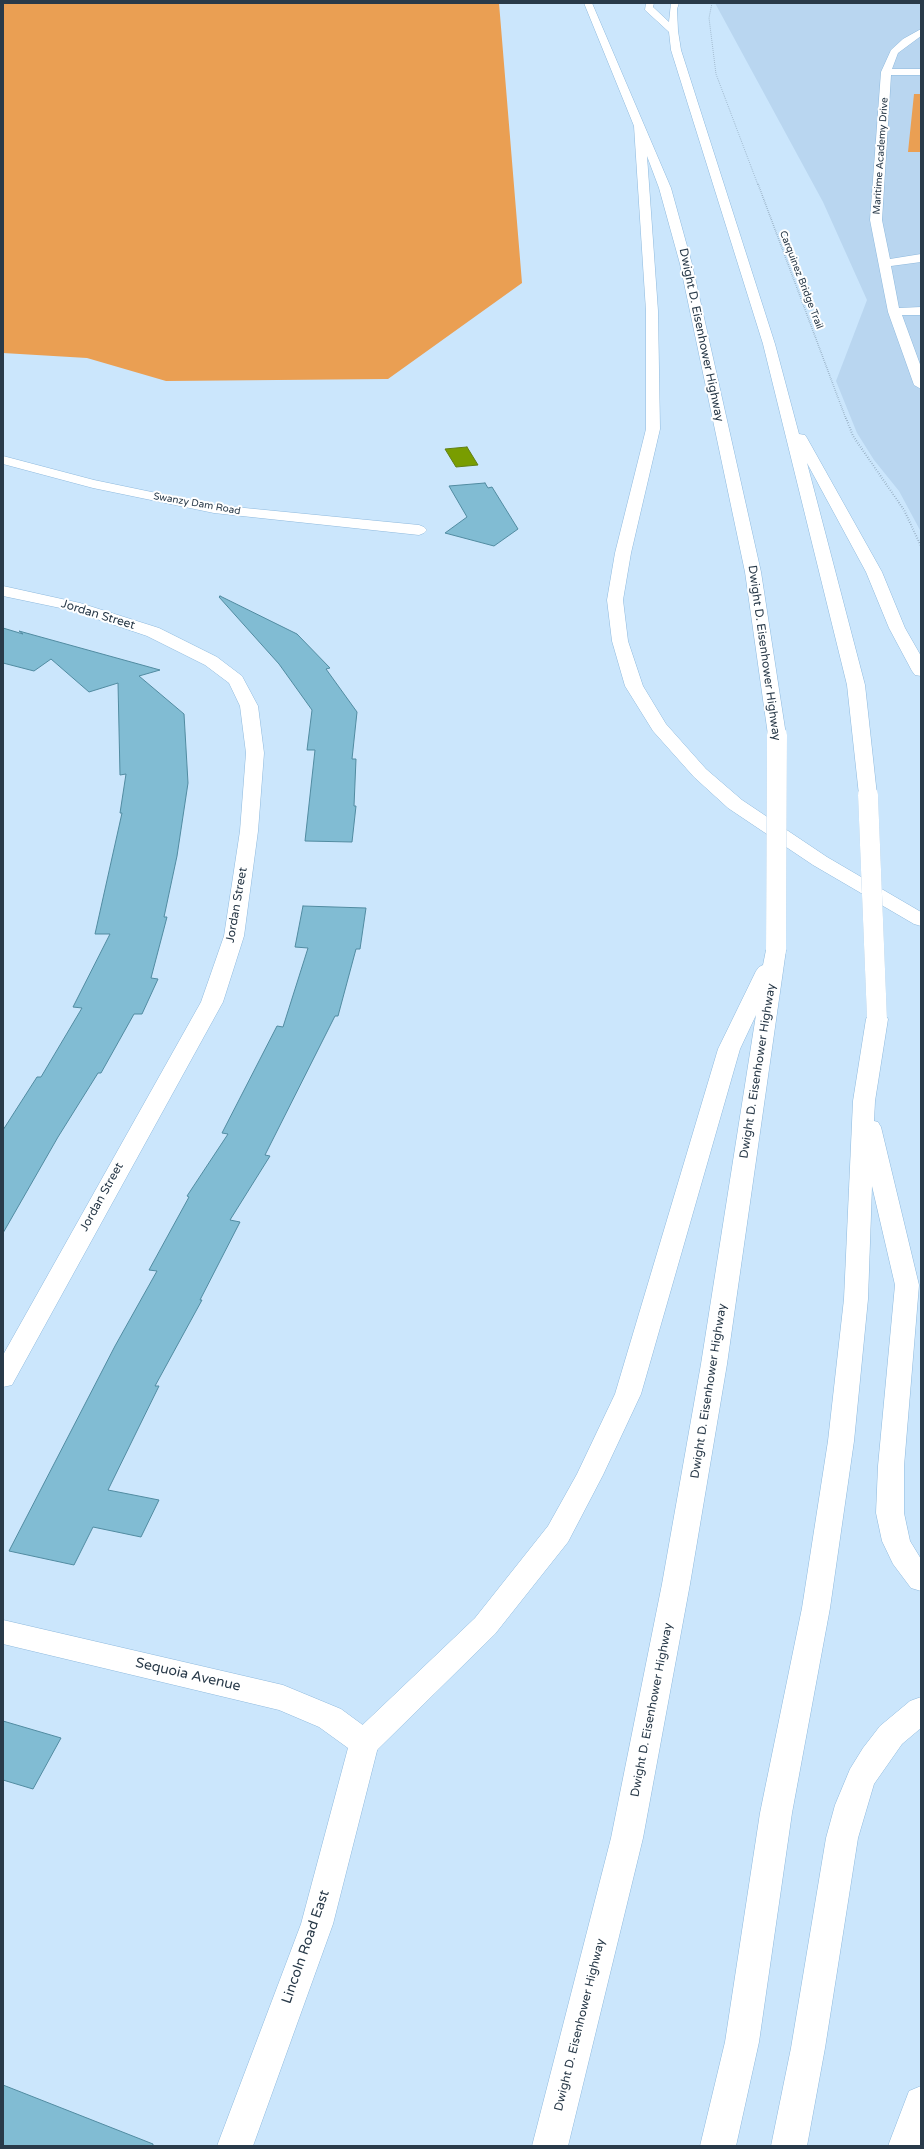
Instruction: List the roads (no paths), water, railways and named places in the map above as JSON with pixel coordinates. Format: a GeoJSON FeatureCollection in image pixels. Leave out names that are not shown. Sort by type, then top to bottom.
{"type":"FeatureCollection","features":[{"type":"Feature","properties":{"kind":"main road","name":"Dwight D. Eisenhower Highway"},"geometry":{"type":"LineString","coordinates":[[550,2146],[627,1838],[676,1584],[714,1364],[776,950],[777,736],[753,572],[726,453],[707,354],[686,264],[665,188],[588,3]]}},
{"type":"Feature","properties":{"kind":"main road"},"geometry":{"type":"LineString","coordinates":[[650,3],[648,8],[673,31]]}},
{"type":"Feature","properties":{"kind":"main road"},"geometry":{"type":"LineString","coordinates":[[675,3],[673,9],[673,31],[676,50],[694,112],[769,344],[856,685],[868,794],[877,1019],[864,1101],[856,1299],[840,1441],[816,1608],[776,1812],[742,2042],[718,2146]]}},
{"type":"Feature","properties":{"kind":"main road","name":"Maritime Academy Drive"},"geometry":{"type":"LineString","coordinates":[[921,32],[906,40],[894,52],[886,72],[876,220],[894,312],[921,385]]}},
{"type":"Feature","properties":{"kind":"main road"},"geometry":{"type":"LineString","coordinates":[[886,72],[921,72]]}},
{"type":"Feature","properties":{"kind":"main road"},"geometry":{"type":"LineString","coordinates":[[639,125],[652,311],[654,412],[653,429],[623,553],[615,600],[620,641],[634,686],[659,727],[700,773],[735,804],[820,861],[921,920]]}},
{"type":"Feature","properties":{"kind":"main road"},"geometry":{"type":"LineString","coordinates":[[884,263],[921,258]]}},
{"type":"Feature","properties":{"kind":"main road"},"geometry":{"type":"LineString","coordinates":[[894,312],[921,311]]}},
{"type":"Feature","properties":{"kind":"main road"},"geometry":{"type":"LineString","coordinates":[[785,411],[874,572],[897,628],[921,671]]}},
{"type":"Feature","properties":{"kind":"main road","name":"Swanzy Dam Road"},"geometry":{"type":"LineString","coordinates":[[3,460],[93,484],[214,509],[419,530]]}},
{"type":"Feature","properties":{"kind":"main road","name":"Jordan Street"},"geometry":{"type":"LineString","coordinates":[[3,591],[74,606],[153,632],[211,661],[236,680],[249,706],[255,754],[249,831],[234,936],[212,1002],[3,1378]]}},
{"type":"Feature","properties":{"kind":"main road"},"geometry":{"type":"LineString","coordinates":[[364,1743],[485,1626],[558,1534],[590,1475],[628,1394],[729,1049],[776,950]]}},
{"type":"Feature","properties":{"kind":"main road"},"geometry":{"type":"LineString","coordinates":[[864,1101],[907,1285],[890,1481],[892,1527],[903,1556],[921,1580]]}},
{"type":"Feature","properties":{"kind":"main road","name":"Sequoia Avenue"},"geometry":{"type":"LineString","coordinates":[[3,1632],[282,1698],[330,1718],[364,1743]]}},
{"type":"Feature","properties":{"kind":"main road"},"geometry":{"type":"LineString","coordinates":[[789,2146],[808,2048],[842,1838],[851,1805],[862,1779],[874,1757],[891,1735],[921,1710]]}},
{"type":"Feature","properties":{"kind":"main road","name":"Lincoln Road East"},"geometry":{"type":"LineString","coordinates":[[235,2146],[317,1924],[364,1743]]}},
{"type":"Feature","properties":{"kind":"main road"},"geometry":{"type":"LineString","coordinates":[[906,2146],[921,2103]]}}]}
